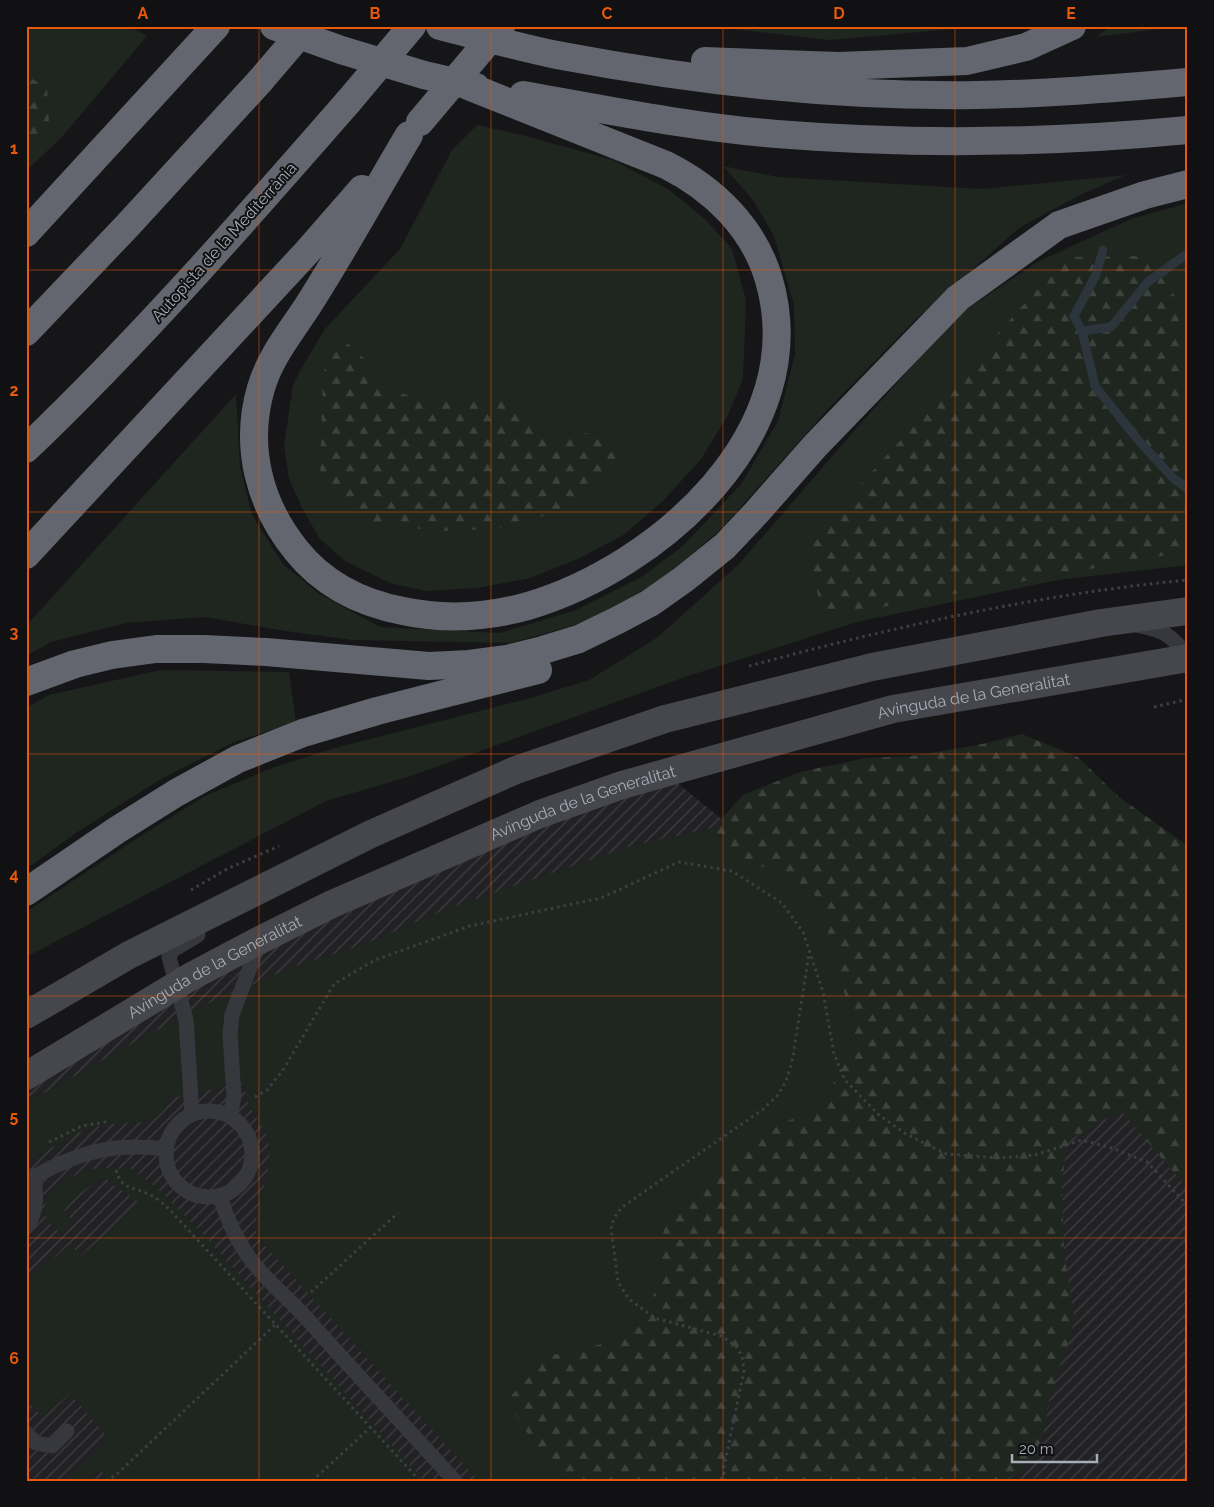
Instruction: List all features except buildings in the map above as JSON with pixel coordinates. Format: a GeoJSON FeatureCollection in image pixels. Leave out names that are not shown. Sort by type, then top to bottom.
{"type":"FeatureCollection","features":[{"type":"Feature","properties":{"kind":"highway"},"geometry":{"type":"LineString","coordinates":[[26,232],[216,26]]}},
{"type":"Feature","properties":{"kind":"highway"},"geometry":{"type":"LineString","coordinates":[[274,26],[341,50],[468,86],[686,174],[706,188],[727,208],[756,247],[766,269],[776,314],[775,363],[761,411],[735,458],[718,482],[673,528],[618,567],[560,595],[527,606],[468,616],[413,614],[371,603],[333,585],[304,560],[277,524],[263,494],[257,472],[254,435],[256,411],[261,387],[269,366],[285,338],[307,307],[414,129]]}},
{"type":"Feature","properties":{"kind":"highway"},"geometry":{"type":"LineString","coordinates":[[26,332],[128,226],[260,82],[307,26]]}},
{"type":"Feature","properties":{"kind":"highway","name":"Autopista de la Mediterrània"},"geometry":{"type":"LineString","coordinates":[[26,449],[152,320],[251,213],[412,26]]}},
{"type":"Feature","properties":{"kind":"highway"},"geometry":{"type":"LineString","coordinates":[[440,26],[556,54],[658,72],[760,84],[835,90],[975,95],[1037,93],[1188,82]]}},
{"type":"Feature","properties":{"kind":"highway"},"geometry":{"type":"LineString","coordinates":[[26,554],[307,252],[501,26]]}},
{"type":"Feature","properties":{"kind":"highway"},"geometry":{"type":"LineString","coordinates":[[556,54],[838,66],[967,60],[1026,47],[1072,26]]}},
{"type":"Feature","properties":{"kind":"highway"},"geometry":{"type":"LineString","coordinates":[[468,86],[701,126],[776,134],[856,139],[924,142],[1007,141],[1188,130]]}},
{"type":"Feature","properties":{"kind":"highway"},"geometry":{"type":"LineString","coordinates":[[26,892],[116,830],[176,793],[238,759],[303,733],[377,711],[529,672],[577,657],[614,640],[643,621],[672,598],[757,512],[815,446],[958,298],[1058,225],[1145,195],[1188,184]]}},
{"type":"Feature","properties":{"kind":"highway"},"geometry":{"type":"LineString","coordinates":[[26,682],[75,664],[112,655],[156,649],[266,652],[429,666],[469,664],[507,659],[543,650],[578,638],[618,620],[671,589],[724,546]]}},
{"type":"Feature","properties":{"kind":"street"},"geometry":{"type":"LineString","coordinates":[[26,1015],[130,955],[371,834],[516,770],[665,719],[872,667],[1116,621],[1188,611]]}},
{"type":"Feature","properties":{"kind":"street","name":"Avinguda de la Generalitat"},"geometry":{"type":"LineString","coordinates":[[26,1076],[177,985],[260,940],[332,904],[540,814],[630,783],[893,709],[1188,658]]}},
{"type":"Feature","properties":{"kind":"lane"},"geometry":{"type":"LineString","coordinates":[[1116,621],[1155,629],[1171,637],[1188,658]]}},
{"type":"Feature","properties":{"kind":"lane"},"geometry":{"type":"LineString","coordinates":[[192,1114],[186,1020],[170,957],[173,950],[201,933],[332,866],[359,846],[371,834]]}},
{"type":"Feature","properties":{"kind":"lane"},"geometry":{"type":"LineString","coordinates":[[230,1116],[234,1097],[230,1034],[232,1015],[260,940]]}},
{"type":"Feature","properties":{"kind":"lane"},"geometry":{"type":"LineString","coordinates":[[205,1111],[218,1112],[230,1116],[240,1123],[247,1133],[251,1145],[252,1158],[249,1172],[240,1184],[228,1193],[220,1196],[200,1197],[186,1192],[175,1182],[168,1169],[165,1150],[173,1130],[181,1120],[192,1114],[205,1111]]}},
{"type":"Feature","properties":{"kind":"lane"},"geometry":{"type":"LineString","coordinates":[[26,1227],[31,1221],[36,1198],[30,1179],[81,1155],[110,1148],[142,1147],[165,1150]]}},
{"type":"Feature","properties":{"kind":"lane"},"geometry":{"type":"LineString","coordinates":[[220,1196],[225,1212],[246,1252],[261,1272],[296,1306],[454,1480]]}},
{"type":"Feature","properties":{"kind":"lane"},"geometry":{"type":"LineString","coordinates":[[26,1433],[36,1443],[52,1446],[67,1431]]}},
{"type":"Feature","properties":{"kind":"path"},"geometry":{"type":"LineString","coordinates":[[1154,707],[1188,699]]}},
{"type":"Feature","properties":{"kind":"path"},"geometry":{"type":"LineString","coordinates":[[230,1116],[249,1100],[268,1090],[278,1077],[334,984],[375,960],[470,926],[601,898],[679,862],[732,872],[782,903],[803,932],[823,992],[834,1054],[845,1080],[879,1115],[906,1134],[946,1154],[1000,1158],[1034,1155],[1082,1140],[1112,1148],[1147,1162],[1188,1206]]}},
{"type":"Feature","properties":{"kind":"path"},"geometry":{"type":"LineString","coordinates":[[724,1481],[724,1467],[744,1371],[742,1356],[736,1346],[721,1336],[655,1318],[629,1299],[618,1282],[611,1226],[617,1213],[625,1205],[762,1110],[778,1096],[786,1082],[792,1062],[810,953]]}},
{"type":"Feature","properties":{"kind":"path"},"geometry":{"type":"LineString","coordinates":[[47,1144],[63,1134],[82,1126],[105,1122],[117,1175],[122,1183],[130,1188],[149,1194],[168,1208],[420,1481]]}},
{"type":"Feature","properties":{"kind":"path"},"geometry":{"type":"LineString","coordinates":[[106,1481],[122,1469],[398,1213]]}},
{"type":"Feature","properties":{"kind":"path"},"geometry":{"type":"LineString","coordinates":[[312,1481],[389,1410]]}},
{"type":"Feature","properties":{"kind":"shaded area"},"geometry":{"type":"Polygon","coordinates":[[[665,773],[819,898],[1127,1092],[1188,1176],[1188,1481],[26,1481],[26,1075],[177,985],[665,773]]]}},
{"type":"Feature","properties":{"kind":"green space"},"geometry":{"type":"Polygon","coordinates":[[[26,26],[128,26],[147,36],[62,137],[26,171],[26,26]]]}},
{"type":"Feature","properties":{"kind":"green space"},"geometry":{"type":"Polygon","coordinates":[[[707,26],[988,26],[829,40],[707,26]]]}},
{"type":"Feature","properties":{"kind":"green space"},"geometry":{"type":"Polygon","coordinates":[[[1111,26],[1183,26],[1096,37],[1111,26]]]}},
{"type":"Feature","properties":{"kind":"green space"},"geometry":{"type":"Polygon","coordinates":[[[26,75],[47,88],[49,124],[26,142],[26,75]]]}},
{"type":"Feature","properties":{"kind":"green space"},"geometry":{"type":"Polygon","coordinates":[[[477,125],[522,135],[613,160],[668,189],[705,219],[732,249],[746,300],[743,379],[728,415],[701,459],[663,501],[625,534],[578,559],[530,578],[478,588],[426,591],[390,583],[345,561],[319,538],[303,510],[289,479],[284,446],[293,385],[302,367],[325,329],[400,249],[452,150],[477,125]]]}},
{"type":"Feature","properties":{"kind":"green space"},"geometry":{"type":"Polygon","coordinates":[[[723,166],[778,177],[982,189],[1126,175],[1080,195],[1019,228],[914,321],[829,408],[721,529],[665,578],[592,620],[511,643],[352,640],[205,617],[126,623],[51,642],[26,656],[26,626],[236,394],[240,467],[252,515],[283,564],[318,593],[380,627],[500,633],[576,610],[643,576],[684,545],[742,483],[778,421],[795,354],[794,305],[774,236],[753,200],[723,166]]]}},
{"type":"Feature","properties":{"kind":"green space"},"geometry":{"type":"Polygon","coordinates":[[[1188,203],[1188,565],[1058,580],[857,622],[685,677],[411,776],[326,801],[26,957],[26,912],[142,835],[205,796],[269,769],[335,748],[527,699],[589,680],[658,637],[739,564],[957,316],[1037,262],[1131,219],[1188,203]]]}},
{"type":"Feature","properties":{"kind":"green space"},"geometry":{"type":"Polygon","coordinates":[[[1146,256],[1188,315],[1188,551],[822,618],[808,542],[1067,257],[1146,256]]]}},
{"type":"Feature","properties":{"kind":"green space"},"geometry":{"type":"Polygon","coordinates":[[[342,338],[372,366],[372,382],[414,398],[499,396],[520,419],[560,438],[587,433],[620,440],[624,465],[565,510],[497,529],[436,531],[360,521],[320,482],[323,373],[342,338]]]}},
{"type":"Feature","properties":{"kind":"green space"},"geometry":{"type":"Polygon","coordinates":[[[160,670],[289,672],[296,723],[234,742],[161,779],[79,831],[26,869],[26,708],[49,695],[160,670]]]}},
{"type":"Feature","properties":{"kind":"green space"},"geometry":{"type":"Polygon","coordinates":[[[1022,734],[1078,757],[1119,797],[1188,846],[1188,1189],[1122,1112],[1097,1123],[1067,1142],[1062,1183],[1064,1254],[1075,1320],[1052,1389],[1039,1454],[1011,1477],[1001,1481],[568,1481],[530,1437],[506,1401],[550,1355],[576,1352],[623,1337],[645,1312],[662,1278],[662,1245],[665,1217],[754,1137],[807,1112],[829,1091],[857,1040],[819,898],[778,872],[743,860],[726,846],[713,828],[743,795],[800,772],[866,758],[912,756],[978,745],[1022,734]]]}},
{"type":"Feature","properties":{"kind":"green space"},"geometry":{"type":"Polygon","coordinates":[[[713,828],[726,846],[743,860],[778,872],[819,898],[857,1040],[829,1091],[807,1112],[751,1139],[662,1245],[662,1278],[645,1312],[623,1337],[576,1352],[550,1355],[506,1401],[530,1437],[568,1481],[479,1481],[257,1237],[257,1214],[268,1169],[269,1146],[266,1134],[247,1100],[244,1083],[167,1099],[163,1112],[143,1122],[106,1124],[80,1132],[26,1162],[26,1103],[205,1005],[295,966],[362,945],[449,908],[634,845],[713,828]]]}},
{"type":"Feature","properties":{"kind":"green space"},"geometry":{"type":"Polygon","coordinates":[[[101,1168],[132,1169],[158,1189],[201,1232],[424,1481],[111,1481],[99,1469],[86,1481],[63,1481],[109,1439],[70,1393],[43,1418],[26,1398],[26,1282],[70,1244],[81,1256],[140,1203],[103,1177],[76,1196],[64,1210],[74,1223],[61,1233],[52,1226],[45,1215],[45,1207],[53,1193],[67,1180],[81,1172],[101,1168]]]}},
{"type":"Feature","properties":{"kind":"waterway"},"geometry":{"type":"LineString","coordinates":[[1103,250],[1096,275],[1074,316],[1082,331],[1095,386],[1138,440],[1173,478],[1188,489]]}},
{"type":"Feature","properties":{"kind":"waterway"},"geometry":{"type":"LineString","coordinates":[[1082,331],[1111,327],[1148,282],[1188,253]]}}]}
